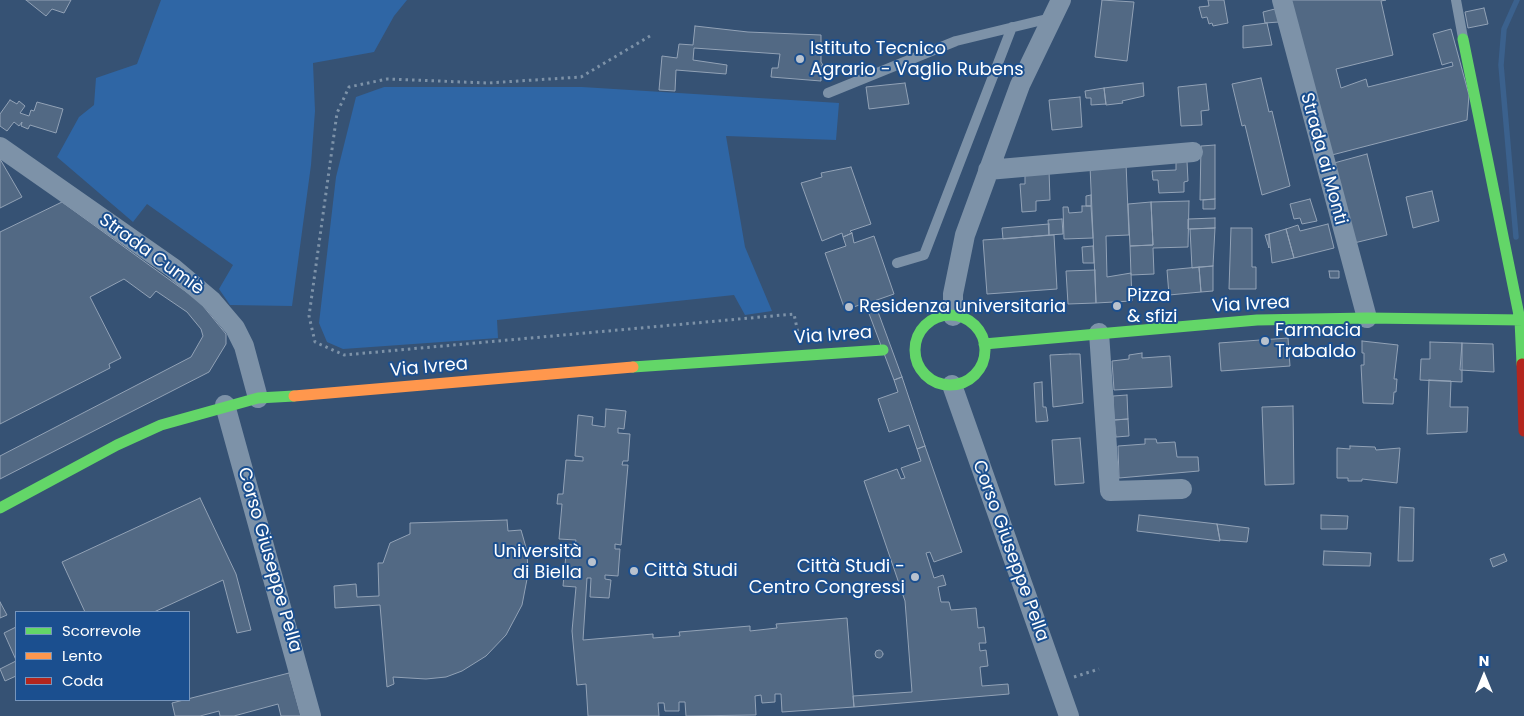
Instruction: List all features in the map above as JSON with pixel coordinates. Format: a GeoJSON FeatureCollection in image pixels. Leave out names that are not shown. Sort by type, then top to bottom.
{"type":"FeatureCollection","features":[{"type":"Feature","properties":{"kind":"main road"},"geometry":{"type":"LineString","coordinates":[[1463,40],[1522,320],[1524,431]]}},
{"type":"Feature","properties":{"kind":"main road"},"geometry":{"type":"LineString","coordinates":[[953,316],[973,325],[980,334],[984,344],[984,356],[980,367],[973,376],[964,382],[952,385],[940,384],[930,379],[921,371],[911,349],[923,328],[937,318],[953,316]]}},
{"type":"Feature","properties":{"kind":"main road","name":"Via Ivrea"},"geometry":{"type":"LineString","coordinates":[[984,344],[1257,320],[1366,318],[1522,320]]}},
{"type":"Feature","properties":{"kind":"main road","name":"Via Ivrea"},"geometry":{"type":"LineString","coordinates":[[0,508],[118,445],[161,425],[225,405],[258,398],[353,392],[673,364],[883,350]]}},
{"type":"Feature","properties":{"kind":"street","name":"Strada ai Monti"},"geometry":{"type":"LineString","coordinates":[[1282,0],[1366,318]]}},
{"type":"Feature","properties":{"kind":"street"},"geometry":{"type":"LineString","coordinates":[[953,316],[953,294],[965,236],[1020,85],[1057,9]]}},
{"type":"Feature","properties":{"kind":"street","name":"Strada Cumiè"},"geometry":{"type":"LineString","coordinates":[[0,147],[173,268],[212,301],[235,328],[244,346],[258,398]]}},
{"type":"Feature","properties":{"kind":"street"},"geometry":{"type":"LineString","coordinates":[[988,170],[1193,152]]}},
{"type":"Feature","properties":{"kind":"street"},"geometry":{"type":"LineString","coordinates":[[1099,333],[1110,491],[1182,489]]}},
{"type":"Feature","properties":{"kind":"street","name":"Corso Giuseppe Pella"},"geometry":{"type":"LineString","coordinates":[[952,385],[1069,716]]}},
{"type":"Feature","properties":{"kind":"street","name":"Corso Giuseppe Pella"},"geometry":{"type":"LineString","coordinates":[[225,405],[311,716]]}},
{"type":"Feature","properties":{"kind":"lane"},"geometry":{"type":"LineString","coordinates":[[1456,0],[1463,40]]}},
{"type":"Feature","properties":{"kind":"lane"},"geometry":{"type":"LineString","coordinates":[[828,93],[956,41],[1012,27],[1057,9]]}},
{"type":"Feature","properties":{"kind":"lane"},"geometry":{"type":"LineString","coordinates":[[897,263],[924,254],[1012,27]]}},
{"type":"Feature","properties":{"kind":"path"},"geometry":{"type":"LineString","coordinates":[[650,36],[581,77],[488,83],[386,79],[349,87],[337,113],[309,316],[315,342],[344,355],[794,314],[802,356]]}},
{"type":"Feature","properties":{"kind":"path"},"geometry":{"type":"LineString","coordinates":[[1057,682],[1099,669]]}},
{"type":"Feature","properties":{"kind":"shaded area"},"geometry":{"type":"Polygon","coordinates":[[[161,0],[407,0],[394,16],[374,52],[313,63],[315,111],[311,165],[292,306],[230,305],[219,289],[233,265],[147,204],[133,222],[57,157],[79,117],[94,105],[96,78],[137,64],[161,0]]]}},
{"type":"Feature","properties":{"kind":"shaded area"},"geometry":{"type":"Polygon","coordinates":[[[384,87],[582,87],[839,103],[836,140],[726,136],[745,247],[772,311],[745,315],[734,295],[497,320],[498,338],[343,349],[327,342],[319,323],[336,177],[356,97],[384,87]]]}},
{"type":"Feature","properties":{"kind":"building"},"geometry":{"type":"Polygon","coordinates":[[[26,0],[71,0],[64,13],[52,9],[46,16],[26,0]]]}},
{"type":"Feature","properties":{"kind":"building"},"geometry":{"type":"Polygon","coordinates":[[[1102,0],[1134,2],[1127,61],[1095,57],[1102,0]]]}},
{"type":"Feature","properties":{"kind":"building"},"geometry":{"type":"Polygon","coordinates":[[[1208,0],[1224,0],[1228,23],[1213,26],[1212,23],[1209,24],[1207,17],[1202,18],[1199,7],[1209,6],[1208,0]]]}},
{"type":"Feature","properties":{"kind":"building"},"geometry":{"type":"Polygon","coordinates":[[[1288,0],[1386,0],[1381,1],[1393,55],[1336,69],[1341,88],[1366,79],[1368,87],[1453,66],[1452,62],[1442,65],[1433,34],[1451,29],[1469,95],[1467,120],[1328,156],[1288,0]]]}},
{"type":"Feature","properties":{"kind":"building"},"geometry":{"type":"Polygon","coordinates":[[[1484,8],[1488,24],[1468,28],[1465,12],[1484,8]]]}},
{"type":"Feature","properties":{"kind":"building"},"geometry":{"type":"Polygon","coordinates":[[[1275,9],[1279,22],[1265,23],[1263,12],[1275,9]]]}},
{"type":"Feature","properties":{"kind":"building"},"geometry":{"type":"Polygon","coordinates":[[[1267,23],[1272,45],[1243,48],[1243,26],[1267,23]]]}},
{"type":"Feature","properties":{"kind":"building","name":"Istituto Tecnico Agrario - Vaglio Rubens"},"geometry":{"type":"Polygon","coordinates":[[[695,26],[748,32],[821,35],[821,62],[823,65],[821,66],[821,81],[771,77],[772,68],[778,68],[780,54],[694,48],[693,60],[727,65],[726,74],[676,70],[675,91],[659,90],[662,56],[677,58],[679,44],[693,45],[695,26]]]}},
{"type":"Feature","properties":{"kind":"building"},"geometry":{"type":"Polygon","coordinates":[[[1261,78],[1269,112],[1272,111],[1290,186],[1262,195],[1245,125],[1242,126],[1232,84],[1261,78]]]}},
{"type":"Feature","properties":{"kind":"building","name":"Istituto Tecnico Agrario - Vaglio Rubens"},"geometry":{"type":"Polygon","coordinates":[[[905,83],[909,104],[869,109],[866,87],[905,83]]]}},
{"type":"Feature","properties":{"kind":"building"},"geometry":{"type":"Polygon","coordinates":[[[1143,83],[1144,96],[1122,101],[1123,103],[1106,105],[1104,88],[1143,83]]]}},
{"type":"Feature","properties":{"kind":"building"},"geometry":{"type":"Polygon","coordinates":[[[1206,84],[1209,110],[1201,111],[1202,125],[1181,126],[1178,87],[1206,84]]]}},
{"type":"Feature","properties":{"kind":"building"},"geometry":{"type":"Polygon","coordinates":[[[1104,88],[1106,104],[1091,105],[1091,98],[1086,98],[1085,91],[1104,88]]]}},
{"type":"Feature","properties":{"kind":"building"},"geometry":{"type":"Polygon","coordinates":[[[1080,97],[1082,127],[1052,130],[1049,100],[1080,97]]]}},
{"type":"Feature","properties":{"kind":"building"},"geometry":{"type":"Polygon","coordinates":[[[10,100],[17,104],[19,101],[25,106],[20,113],[29,116],[31,110],[34,111],[37,102],[63,109],[56,133],[30,125],[28,129],[21,126],[22,122],[19,126],[14,122],[7,131],[0,126],[0,114],[10,100]]]}},
{"type":"Feature","properties":{"kind":"building"},"geometry":{"type":"Polygon","coordinates":[[[1215,145],[1215,199],[1200,200],[1201,146],[1215,145]]]}},
{"type":"Feature","properties":{"kind":"building"},"geometry":{"type":"Polygon","coordinates":[[[1367,154],[1387,235],[1354,243],[1334,163],[1367,154]]]}},
{"type":"Feature","properties":{"kind":"building"},"geometry":{"type":"Polygon","coordinates":[[[0,159],[22,197],[0,208],[0,159]]]}},
{"type":"Feature","properties":{"kind":"building"},"geometry":{"type":"Polygon","coordinates":[[[1187,161],[1188,181],[1184,182],[1184,192],[1159,193],[1158,180],[1153,180],[1152,171],[1176,170],[1176,162],[1187,161]]]}},
{"type":"Feature","properties":{"kind":"building"},"geometry":{"type":"Polygon","coordinates":[[[1126,163],[1129,235],[1106,236],[1107,277],[1131,273],[1132,301],[1096,303],[1090,166],[1126,163]]]}},
{"type":"Feature","properties":{"kind":"building"},"geometry":{"type":"Polygon","coordinates":[[[851,167],[871,224],[850,231],[852,233],[843,237],[842,233],[822,241],[801,183],[822,177],[821,173],[851,167]]]}},
{"type":"Feature","properties":{"kind":"building"},"geometry":{"type":"Polygon","coordinates":[[[1049,170],[1050,200],[1036,201],[1036,211],[1022,212],[1020,184],[1025,184],[1025,172],[1049,170]]]}},
{"type":"Feature","properties":{"kind":"building"},"geometry":{"type":"Polygon","coordinates":[[[1432,191],[1439,221],[1413,228],[1406,197],[1432,191]]]}},
{"type":"Feature","properties":{"kind":"building"},"geometry":{"type":"Polygon","coordinates":[[[1091,195],[1091,206],[1086,206],[1086,196],[1091,195]]]}},
{"type":"Feature","properties":{"kind":"building"},"geometry":{"type":"Polygon","coordinates":[[[1215,199],[1215,209],[1203,209],[1203,200],[1215,199]]]}},
{"type":"Feature","properties":{"kind":"building"},"geometry":{"type":"Polygon","coordinates":[[[1310,199],[1317,221],[1302,224],[1300,218],[1294,219],[1290,204],[1310,199]]]}},
{"type":"Feature","properties":{"kind":"building"},"geometry":{"type":"Polygon","coordinates":[[[1189,201],[1188,247],[1153,248],[1154,274],[1131,275],[1130,246],[1153,245],[1151,202],[1189,201]]]}},
{"type":"Feature","properties":{"kind":"building"},"geometry":{"type":"Polygon","coordinates":[[[62,202],[199,301],[226,334],[226,344],[209,372],[0,479],[0,456],[191,357],[203,336],[201,329],[187,312],[156,291],[150,298],[124,279],[90,297],[121,358],[109,364],[110,368],[0,424],[0,232],[62,202]]]}},
{"type":"Feature","properties":{"kind":"building"},"geometry":{"type":"Polygon","coordinates":[[[1151,202],[1153,245],[1130,246],[1128,204],[1151,202]]]}},
{"type":"Feature","properties":{"kind":"building"},"geometry":{"type":"Polygon","coordinates":[[[1082,206],[1091,206],[1093,238],[1064,239],[1063,207],[1068,207],[1069,213],[1082,212],[1082,206]]]}},
{"type":"Feature","properties":{"kind":"building"},"geometry":{"type":"Polygon","coordinates":[[[1215,218],[1215,228],[1188,229],[1188,219],[1215,218]]]}},
{"type":"Feature","properties":{"kind":"building"},"geometry":{"type":"Polygon","coordinates":[[[1062,219],[1063,234],[1049,235],[1048,220],[1062,219]]]}},
{"type":"Feature","properties":{"kind":"building"},"geometry":{"type":"Polygon","coordinates":[[[1049,224],[1049,235],[1003,239],[1002,228],[1049,224]]]}},
{"type":"Feature","properties":{"kind":"building"},"geometry":{"type":"Polygon","coordinates":[[[1328,224],[1334,248],[1294,258],[1286,229],[1298,225],[1300,231],[1328,224]]]}},
{"type":"Feature","properties":{"kind":"building"},"geometry":{"type":"Polygon","coordinates":[[[1215,228],[1213,266],[1192,268],[1190,229],[1215,228]]]}},
{"type":"Feature","properties":{"kind":"building"},"geometry":{"type":"Polygon","coordinates":[[[1231,228],[1252,228],[1252,267],[1256,267],[1256,289],[1229,289],[1231,228]]]}},
{"type":"Feature","properties":{"kind":"building"},"geometry":{"type":"Polygon","coordinates":[[[1286,229],[1294,258],[1272,263],[1269,234],[1286,229]]]}},
{"type":"Feature","properties":{"kind":"building","name":"Residenza universitaria"},"geometry":{"type":"Polygon","coordinates":[[[852,233],[854,243],[874,236],[894,294],[874,301],[902,377],[894,380],[865,303],[845,310],[825,253],[846,246],[843,237],[852,233]]]}},
{"type":"Feature","properties":{"kind":"building"},"geometry":{"type":"Polygon","coordinates":[[[1269,234],[1269,248],[1265,235],[1269,234]]]}},
{"type":"Feature","properties":{"kind":"building"},"geometry":{"type":"Polygon","coordinates":[[[1054,235],[1057,289],[987,294],[983,240],[1054,235]]]}},
{"type":"Feature","properties":{"kind":"building"},"geometry":{"type":"Polygon","coordinates":[[[1093,246],[1094,263],[1083,263],[1082,247],[1093,246]]]}},
{"type":"Feature","properties":{"kind":"building"},"geometry":{"type":"Polygon","coordinates":[[[1213,266],[1213,291],[1201,292],[1199,267],[1213,266]]]}},
{"type":"Feature","properties":{"kind":"building"},"geometry":{"type":"Polygon","coordinates":[[[1199,267],[1201,292],[1169,295],[1167,270],[1199,267]]]}},
{"type":"Feature","properties":{"kind":"building"},"geometry":{"type":"Polygon","coordinates":[[[1095,270],[1096,303],[1068,304],[1066,271],[1095,270]]]}},
{"type":"Feature","properties":{"kind":"building"},"geometry":{"type":"Polygon","coordinates":[[[1329,271],[1339,271],[1339,278],[1330,278],[1329,271]]]}},
{"type":"Feature","properties":{"kind":"building"},"geometry":{"type":"Polygon","coordinates":[[[1288,338],[1290,366],[1221,371],[1219,343],[1288,338]]]}},
{"type":"Feature","properties":{"kind":"building"},"geometry":{"type":"Polygon","coordinates":[[[1362,341],[1398,345],[1394,379],[1397,379],[1396,392],[1394,392],[1393,404],[1363,403],[1361,365],[1364,365],[1364,353],[1362,353],[1362,341]]]}},
{"type":"Feature","properties":{"kind":"building"},"geometry":{"type":"Polygon","coordinates":[[[1430,342],[1462,343],[1462,382],[1420,380],[1421,359],[1430,359],[1430,342]]]}},
{"type":"Feature","properties":{"kind":"building"},"geometry":{"type":"Polygon","coordinates":[[[1462,343],[1493,344],[1494,372],[1460,370],[1462,343]]]}},
{"type":"Feature","properties":{"kind":"building"},"geometry":{"type":"Polygon","coordinates":[[[1142,353],[1142,358],[1170,356],[1172,387],[1114,390],[1112,361],[1129,359],[1129,355],[1142,353]]]}},
{"type":"Feature","properties":{"kind":"building"},"geometry":{"type":"Polygon","coordinates":[[[1080,354],[1083,403],[1053,407],[1050,355],[1080,354]]]}},
{"type":"Feature","properties":{"kind":"building"},"geometry":{"type":"Polygon","coordinates":[[[902,377],[925,446],[917,449],[909,425],[889,432],[878,399],[898,392],[894,380],[902,377]]]}},
{"type":"Feature","properties":{"kind":"building"},"geometry":{"type":"Polygon","coordinates":[[[1429,380],[1451,381],[1450,407],[1468,407],[1467,432],[1427,434],[1429,380]]]}},
{"type":"Feature","properties":{"kind":"building"},"geometry":{"type":"Polygon","coordinates":[[[1042,382],[1043,407],[1046,407],[1048,421],[1036,422],[1034,383],[1042,382]]]}},
{"type":"Feature","properties":{"kind":"building"},"geometry":{"type":"Polygon","coordinates":[[[1127,395],[1128,419],[1114,420],[1113,396],[1127,395]]]}},
{"type":"Feature","properties":{"kind":"building"},"geometry":{"type":"Polygon","coordinates":[[[1293,406],[1294,484],[1265,485],[1262,407],[1293,406]]]}},
{"type":"Feature","properties":{"kind":"building","name":"Università di Biella"},"geometry":{"type":"Polygon","coordinates":[[[606,409],[626,411],[624,429],[618,428],[618,433],[630,434],[628,461],[623,461],[622,465],[628,465],[621,545],[615,544],[615,549],[620,549],[618,576],[605,575],[605,579],[611,580],[609,598],[590,597],[591,578],[587,578],[583,640],[653,634],[653,638],[680,636],[679,632],[750,626],[750,631],[777,628],[776,624],[847,618],[854,707],[782,712],[781,694],[775,694],[775,702],[762,703],[761,695],[755,696],[756,715],[686,716],[685,702],[679,702],[679,711],[665,711],[664,703],[658,703],[659,716],[588,716],[586,684],[577,685],[572,631],[576,587],[563,586],[567,544],[575,545],[576,540],[559,539],[562,504],[557,504],[558,494],[563,494],[566,460],[583,461],[583,457],[575,456],[578,415],[593,417],[592,425],[605,427],[606,409]]]}},
{"type":"Feature","properties":{"kind":"building"},"geometry":{"type":"Polygon","coordinates":[[[1128,419],[1129,436],[1116,437],[1114,420],[1128,419]]]}},
{"type":"Feature","properties":{"kind":"building"},"geometry":{"type":"Polygon","coordinates":[[[1080,438],[1084,483],[1055,485],[1052,440],[1080,438]]]}},
{"type":"Feature","properties":{"kind":"building"},"geometry":{"type":"Polygon","coordinates":[[[1145,439],[1156,439],[1157,443],[1175,442],[1177,457],[1198,457],[1199,471],[1119,478],[1118,446],[1145,444],[1145,439]]]}},
{"type":"Feature","properties":{"kind":"building","name":"Città Studi - Centro Congressi"},"geometry":{"type":"Polygon","coordinates":[[[925,446],[962,552],[934,562],[930,552],[926,553],[934,578],[943,575],[946,585],[938,587],[941,602],[949,602],[951,610],[976,608],[978,628],[984,627],[986,643],[979,643],[980,651],[986,650],[988,666],[980,667],[982,686],[1008,684],[1009,694],[854,707],[853,696],[912,692],[905,601],[864,481],[897,469],[901,479],[905,478],[901,468],[921,461],[917,449],[925,446]]]}},
{"type":"Feature","properties":{"kind":"building"},"geometry":{"type":"Polygon","coordinates":[[[1350,446],[1375,447],[1376,450],[1400,448],[1397,483],[1362,479],[1362,481],[1348,481],[1348,478],[1337,478],[1337,448],[1350,449],[1350,446]]]}},
{"type":"Feature","properties":{"kind":"building"},"geometry":{"type":"Polygon","coordinates":[[[200,498],[236,574],[251,630],[237,633],[223,580],[156,611],[85,611],[62,562],[200,498]]]}},
{"type":"Feature","properties":{"kind":"building"},"geometry":{"type":"Polygon","coordinates":[[[1400,507],[1414,508],[1413,561],[1398,561],[1400,507]]]}},
{"type":"Feature","properties":{"kind":"building"},"geometry":{"type":"Polygon","coordinates":[[[1139,515],[1217,524],[1220,541],[1137,531],[1139,515]]]}},
{"type":"Feature","properties":{"kind":"building"},"geometry":{"type":"Polygon","coordinates":[[[1321,515],[1348,516],[1347,529],[1321,529],[1321,515]]]}},
{"type":"Feature","properties":{"kind":"building"},"geometry":{"type":"Polygon","coordinates":[[[507,520],[508,531],[521,530],[527,551],[528,574],[522,605],[506,635],[486,656],[462,671],[446,677],[426,679],[393,677],[394,684],[387,687],[380,605],[335,608],[334,586],[356,584],[357,597],[379,596],[378,563],[383,563],[390,543],[410,534],[410,523],[507,520]]]}},
{"type":"Feature","properties":{"kind":"building"},"geometry":{"type":"Polygon","coordinates":[[[1217,524],[1249,528],[1247,542],[1220,540],[1217,524]]]}},
{"type":"Feature","properties":{"kind":"building"},"geometry":{"type":"Polygon","coordinates":[[[1324,551],[1371,553],[1370,566],[1323,565],[1324,551]]]}},
{"type":"Feature","properties":{"kind":"building"},"geometry":{"type":"Polygon","coordinates":[[[1504,554],[1507,561],[1493,567],[1490,559],[1504,554]]]}},
{"type":"Feature","properties":{"kind":"building"},"geometry":{"type":"Polygon","coordinates":[[[0,602],[7,615],[0,618],[0,602]]]}},
{"type":"Feature","properties":{"kind":"building"},"geometry":{"type":"Polygon","coordinates":[[[15,628],[15,658],[4,633],[15,628]]]}},
{"type":"Feature","properties":{"kind":"building","name":"Città Studi - Centro Congressi"},"geometry":{"type":"Polygon","coordinates":[[[879,650],[883,654],[879,658],[875,654],[879,650]]]}},
{"type":"Feature","properties":{"kind":"building"},"geometry":{"type":"Polygon","coordinates":[[[15,662],[15,676],[5,681],[0,669],[15,662]]]}},
{"type":"Feature","properties":{"kind":"building"},"geometry":{"type":"Polygon","coordinates":[[[289,673],[301,716],[281,716],[278,704],[234,716],[220,716],[219,711],[200,716],[175,716],[172,703],[190,701],[190,698],[289,673]]]}},
{"type":"Feature","properties":{"kind":"waterway"},"geometry":{"type":"LineString","coordinates":[[1516,237],[1501,65],[1504,29],[1517,0]]}},
{"type":"Feature","properties":{"kind":"traffic: fast"},"geometry":{"type":"LineString","coordinates":[[1463,39],[1520,320],[1522,364]]}},
{"type":"Feature","properties":{"kind":"traffic: fast"},"geometry":{"type":"LineString","coordinates":[[950,315],[969,321],[979,331],[985,350],[979,369],[969,379],[950,385],[931,379],[921,369],[915,350],[921,331],[931,321],[950,315]]}},
{"type":"Feature","properties":{"kind":"traffic: fast"},"geometry":{"type":"LineString","coordinates":[[984,344],[1257,320],[1367,318],[1524,320]]}},
{"type":"Feature","properties":{"kind":"traffic: fast"},"geometry":{"type":"LineString","coordinates":[[633,367],[883,350]]}},
{"type":"Feature","properties":{"kind":"traffic: fast"},"geometry":{"type":"LineString","coordinates":[[0,508],[117,445],[161,425],[258,398],[294,396]]}},
{"type":"Feature","properties":{"kind":"traffic: slow"},"geometry":{"type":"LineString","coordinates":[[294,396],[633,367]]}},
{"type":"Feature","properties":{"kind":"traffic: jam"},"geometry":{"type":"LineString","coordinates":[[1522,364],[1524,431]]}},
{"type":"Feature","properties":{"kind":"place","name":"Istituto Tecnico Agrario - Vaglio Rubens"},"geometry":{"type":"Point","coordinates":[800,59]}},
{"type":"Feature","properties":{"kind":"place","name":"Pizza & sfizi"},"geometry":{"type":"Point","coordinates":[1117,306]}},
{"type":"Feature","properties":{"kind":"place","name":"Residenza universitaria"},"geometry":{"type":"Point","coordinates":[849,307]}},
{"type":"Feature","properties":{"kind":"place","name":"Farmacia Trabaldo"},"geometry":{"type":"Point","coordinates":[1265,341]}},
{"type":"Feature","properties":{"kind":"place","name":"Università di Biella"},"geometry":{"type":"Point","coordinates":[592,562]}},
{"type":"Feature","properties":{"kind":"place","name":"Città Studi"},"geometry":{"type":"Point","coordinates":[634,571]}},
{"type":"Feature","properties":{"kind":"place","name":"Città Studi - Centro Congressi"},"geometry":{"type":"Point","coordinates":[915,577]}}]}
